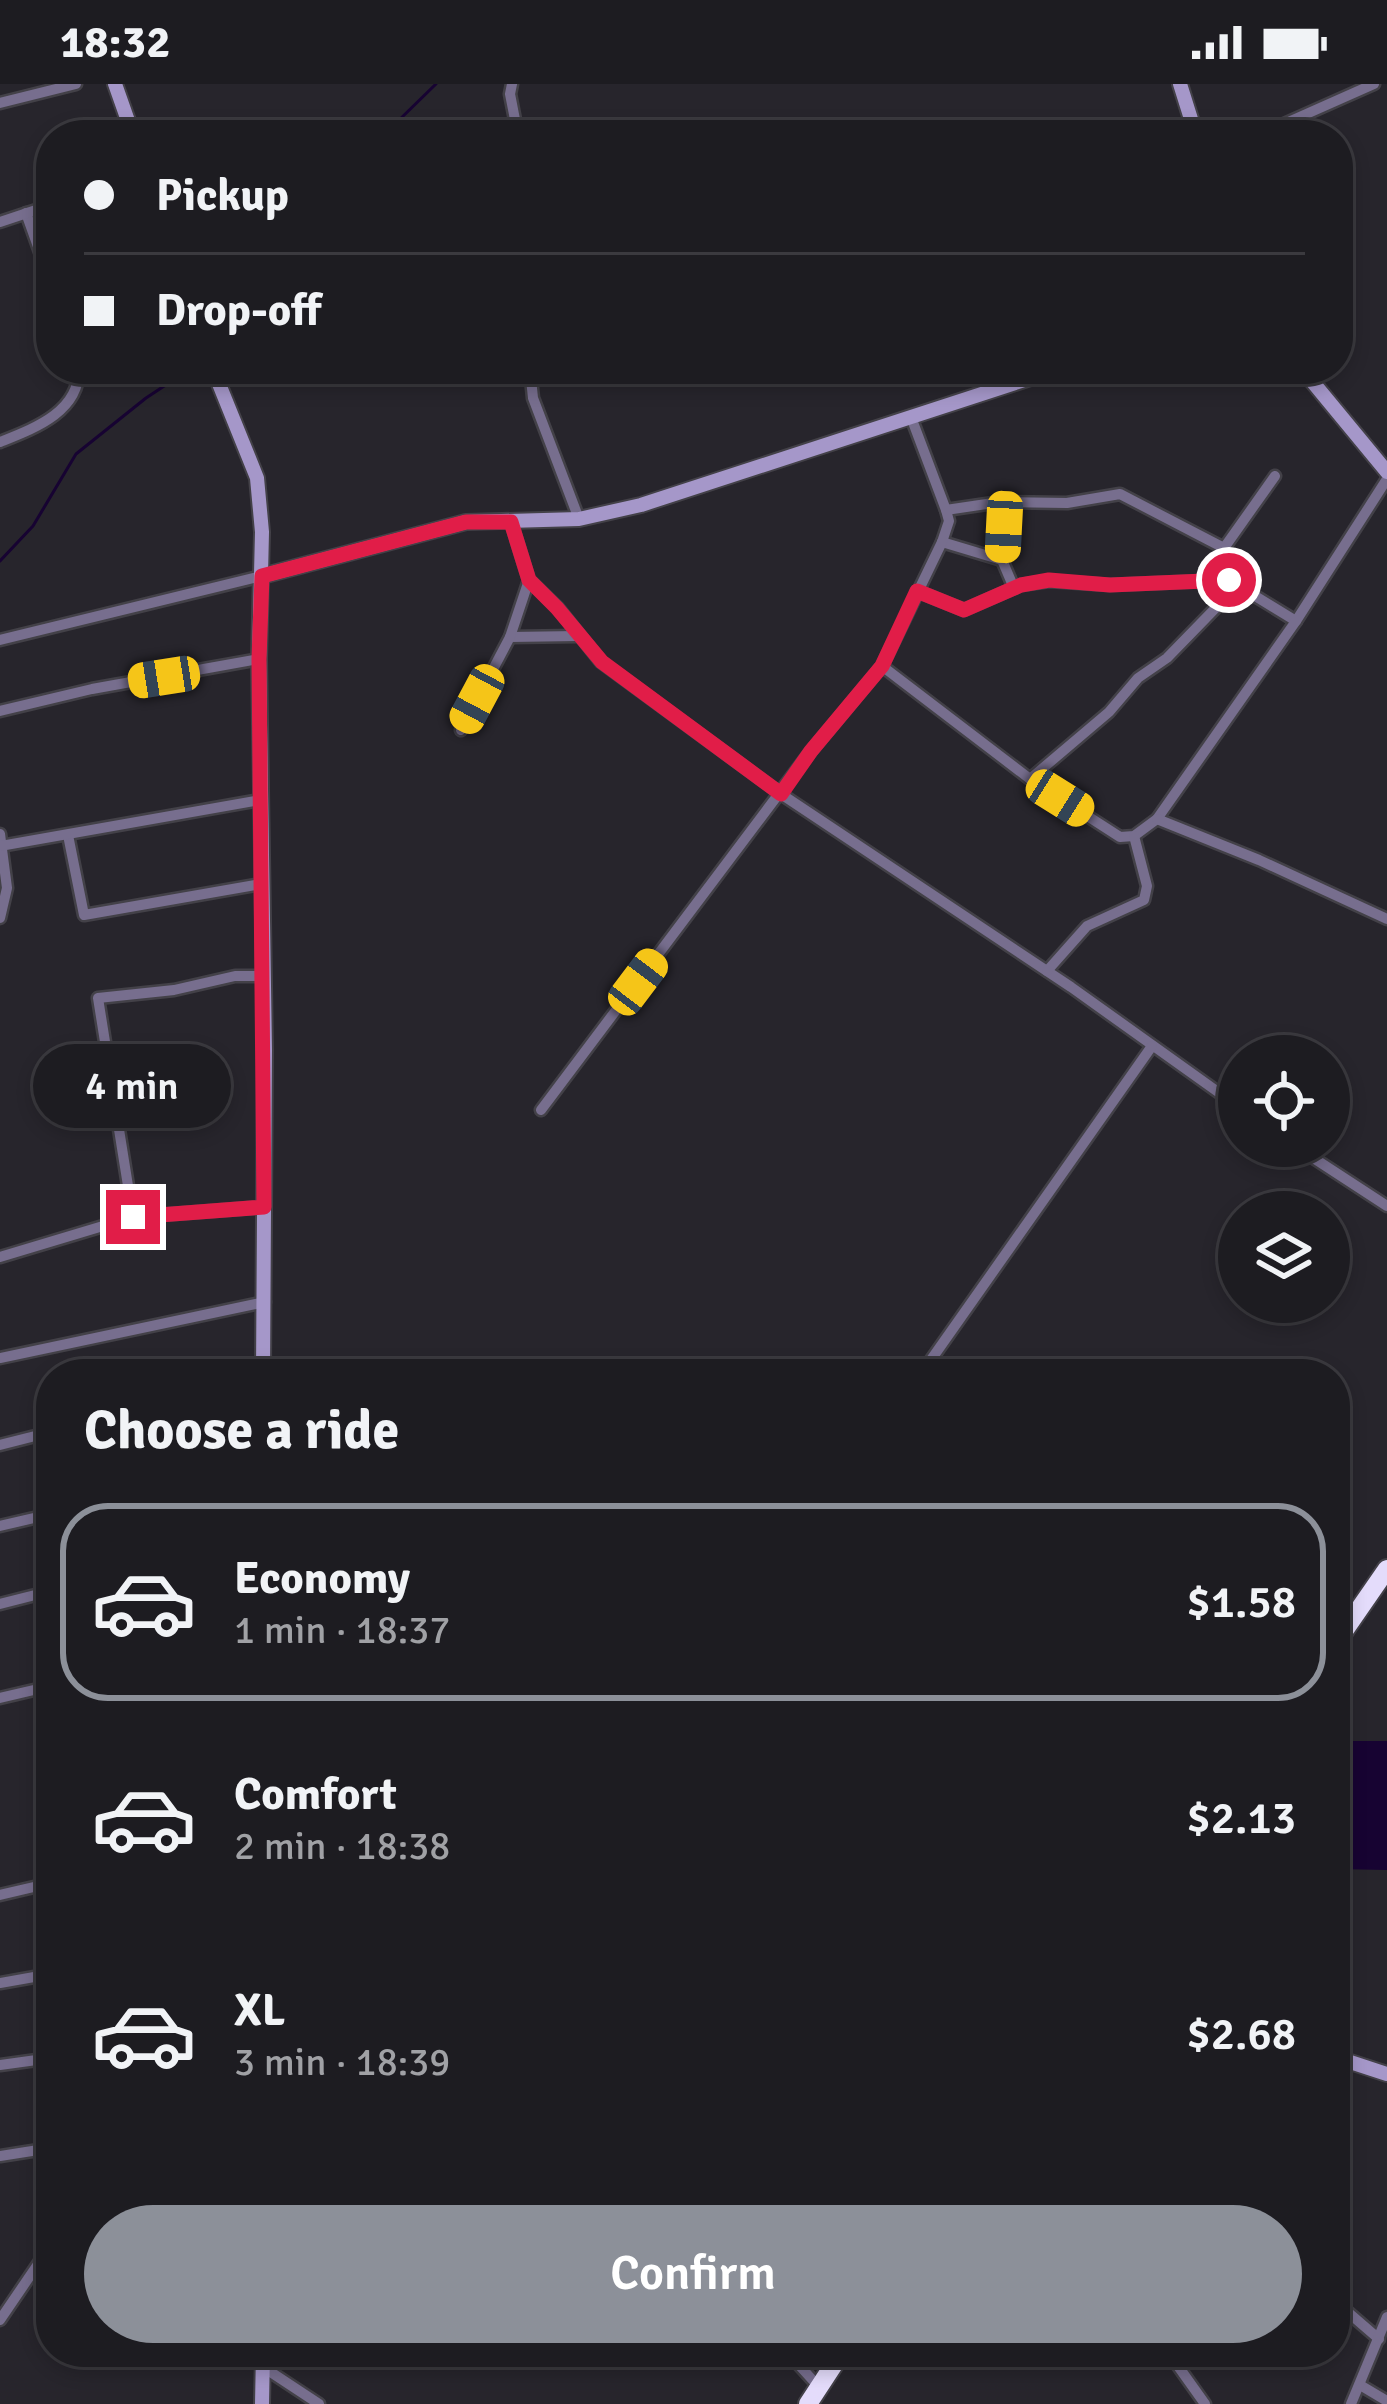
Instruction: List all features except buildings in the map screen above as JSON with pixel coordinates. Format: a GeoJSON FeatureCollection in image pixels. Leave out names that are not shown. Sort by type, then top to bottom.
{"type":"FeatureCollection","features":[{"type":"Feature","properties":{"kind":"highway"},"geometry":{"type":"LineString","coordinates":[[1350,1622],[1387,1569]]}},
{"type":"Feature","properties":{"kind":"highway"},"geometry":{"type":"LineString","coordinates":[[814,2395],[832,2367]]}},
{"type":"Feature","properties":{"kind":"street"},"geometry":{"type":"LineString","coordinates":[[0,103],[76,84]]}},
{"type":"Feature","properties":{"kind":"street"},"geometry":{"type":"LineString","coordinates":[[115,84],[128,120]]}},
{"type":"Feature","properties":{"kind":"street"},"geometry":{"type":"LineString","coordinates":[[512,84],[515,120]]}},
{"type":"Feature","properties":{"kind":"street"},"geometry":{"type":"LineString","coordinates":[[1180,84],[1191,120]]}},
{"type":"Feature","properties":{"kind":"street"},"geometry":{"type":"LineString","coordinates":[[1343,84],[1348,98]]}},
{"type":"Feature","properties":{"kind":"street"},"geometry":{"type":"LineString","coordinates":[[1294,120],[1374,84]]}},
{"type":"Feature","properties":{"kind":"street"},"geometry":{"type":"LineString","coordinates":[[0,223],[36,210]]}},
{"type":"Feature","properties":{"kind":"street"},"geometry":{"type":"LineString","coordinates":[[26,213],[36,241]]}},
{"type":"Feature","properties":{"kind":"street"},"geometry":{"type":"LineString","coordinates":[[0,442],[46,424],[75,394],[77,384]]}},
{"type":"Feature","properties":{"kind":"street"},"geometry":{"type":"LineString","coordinates":[[219,384],[257,478],[262,576],[263,1359]]}},
{"type":"Feature","properties":{"kind":"street"},"geometry":{"type":"LineString","coordinates":[[532,384],[579,519]]}},
{"type":"Feature","properties":{"kind":"street"},"geometry":{"type":"LineString","coordinates":[[0,640],[466,522],[579,519],[641,505],[1012,384]]}},
{"type":"Feature","properties":{"kind":"street"},"geometry":{"type":"LineString","coordinates":[[882,666],[1030,779],[1120,837],[1134,836],[1157,819],[1296,621],[1387,476],[1314,384]]}},
{"type":"Feature","properties":{"kind":"street"},"geometry":{"type":"LineString","coordinates":[[541,1110],[811,751],[882,666],[949,521],[911,417]]}},
{"type":"Feature","properties":{"kind":"street"},"geometry":{"type":"LineString","coordinates":[[1224,548],[1275,476]]}},
{"type":"Feature","properties":{"kind":"street"},"geometry":{"type":"LineString","coordinates":[[946,510],[1000,502],[1067,503],[1120,494],[1224,548],[1234,582]]}},
{"type":"Feature","properties":{"kind":"street"},"geometry":{"type":"LineString","coordinates":[[1000,502],[1002,560],[1014,588]]}},
{"type":"Feature","properties":{"kind":"street"},"geometry":{"type":"LineString","coordinates":[[511,522],[529,580],[602,662],[781,794],[1046,970],[1218,1092]]}},
{"type":"Feature","properties":{"kind":"street"},"geometry":{"type":"LineString","coordinates":[[943,542],[1002,560]]}},
{"type":"Feature","properties":{"kind":"street"},"geometry":{"type":"LineString","coordinates":[[461,730],[510,637],[529,580]]}},
{"type":"Feature","properties":{"kind":"street"},"geometry":{"type":"LineString","coordinates":[[917,591],[964,610],[1014,588],[1049,580],[1110,585],[1234,582],[1296,621]]}},
{"type":"Feature","properties":{"kind":"street"},"geometry":{"type":"LineString","coordinates":[[1030,779],[1109,712],[1138,678],[1167,658],[1234,582]]}},
{"type":"Feature","properties":{"kind":"street"},"geometry":{"type":"LineString","coordinates":[[510,637],[577,636]]}},
{"type":"Feature","properties":{"kind":"street"},"geometry":{"type":"LineString","coordinates":[[0,711],[259,659]]}},
{"type":"Feature","properties":{"kind":"street"},"geometry":{"type":"LineString","coordinates":[[0,918],[8,888],[1,842],[68,835],[260,800]]}},
{"type":"Feature","properties":{"kind":"street"},"geometry":{"type":"LineString","coordinates":[[1157,819],[1387,919]]}},
{"type":"Feature","properties":{"kind":"street"},"geometry":{"type":"LineString","coordinates":[[68,835],[84,914],[261,884]]}},
{"type":"Feature","properties":{"kind":"street"},"geometry":{"type":"LineString","coordinates":[[1046,970],[1087,926],[1144,900],[1147,886],[1134,836]]}},
{"type":"Feature","properties":{"kind":"street"},"geometry":{"type":"LineString","coordinates":[[133,1217],[98,998],[262,976]]}},
{"type":"Feature","properties":{"kind":"street"},"geometry":{"type":"LineString","coordinates":[[932,1359],[1151,1046]]}},
{"type":"Feature","properties":{"kind":"street"},"geometry":{"type":"LineString","coordinates":[[1327,1167],[1387,1206]]}},
{"type":"Feature","properties":{"kind":"street"},"geometry":{"type":"LineString","coordinates":[[0,1257],[133,1217],[264,1207]]}},
{"type":"Feature","properties":{"kind":"street"},"geometry":{"type":"LineString","coordinates":[[0,1358],[265,1302]]}},
{"type":"Feature","properties":{"kind":"street"},"geometry":{"type":"LineString","coordinates":[[0,1445],[36,1436]]}},
{"type":"Feature","properties":{"kind":"street"},"geometry":{"type":"LineString","coordinates":[[0,1526],[36,1518]]}},
{"type":"Feature","properties":{"kind":"street"},"geometry":{"type":"LineString","coordinates":[[0,1604],[36,1596]]}},
{"type":"Feature","properties":{"kind":"street"},"geometry":{"type":"LineString","coordinates":[[0,1698],[36,1690]]}},
{"type":"Feature","properties":{"kind":"street"},"geometry":{"type":"LineString","coordinates":[[0,1895],[36,1887]]}},
{"type":"Feature","properties":{"kind":"street"},"geometry":{"type":"LineString","coordinates":[[0,1983],[36,1976]]}},
{"type":"Feature","properties":{"kind":"street"},"geometry":{"type":"LineString","coordinates":[[0,2065],[36,2060]]}},
{"type":"Feature","properties":{"kind":"street"},"geometry":{"type":"LineString","coordinates":[[1350,2062],[1387,2074]]}},
{"type":"Feature","properties":{"kind":"street"},"geometry":{"type":"LineString","coordinates":[[0,2156],[36,2150]]}},
{"type":"Feature","properties":{"kind":"street"},"geometry":{"type":"LineString","coordinates":[[0,2320],[36,2267]]}},
{"type":"Feature","properties":{"kind":"street"},"geometry":{"type":"LineString","coordinates":[[1350,2314],[1379,2339]]}},
{"type":"Feature","properties":{"kind":"street"},"geometry":{"type":"LineString","coordinates":[[1352,2404],[1387,2317]]}},
{"type":"Feature","properties":{"kind":"street"},"geometry":{"type":"LineString","coordinates":[[262,2404],[263,2367]]}},
{"type":"Feature","properties":{"kind":"street"},"geometry":{"type":"LineString","coordinates":[[272,2367],[319,2404]]}},
{"type":"Feature","properties":{"kind":"street"},"geometry":{"type":"LineString","coordinates":[[796,2367],[814,2395]]}},
{"type":"Feature","properties":{"kind":"street"},"geometry":{"type":"LineString","coordinates":[[1178,2367],[1204,2404]]}},
{"type":"Feature","properties":{"kind":"street"},"geometry":{"type":"LineString","coordinates":[[1360,2385],[1387,2401]]}},
{"type":"Feature","properties":{"kind":"shaded area"},"geometry":{"type":"Polygon","coordinates":[[[1350,1741],[1387,1741],[1387,1870],[1350,1869],[1350,1741]]]}},
{"type":"Feature","properties":{"kind":"waterway"},"geometry":{"type":"LineString","coordinates":[[399,120],[436,84]]}},
{"type":"Feature","properties":{"kind":"waterway"},"geometry":{"type":"LineString","coordinates":[[0,561],[33,526],[76,454],[167,384]]}},
{"type":"Feature","properties":{"kind":"route"},"geometry":{"type":"LineString","coordinates":[[133,1217],[264,1207],[262,576],[466,522],[511,522],[529,580],[602,662],[781,794],[882,666],[917,591],[964,610],[1021,585],[1049,580],[1110,585],[1229,580]]}}]}
